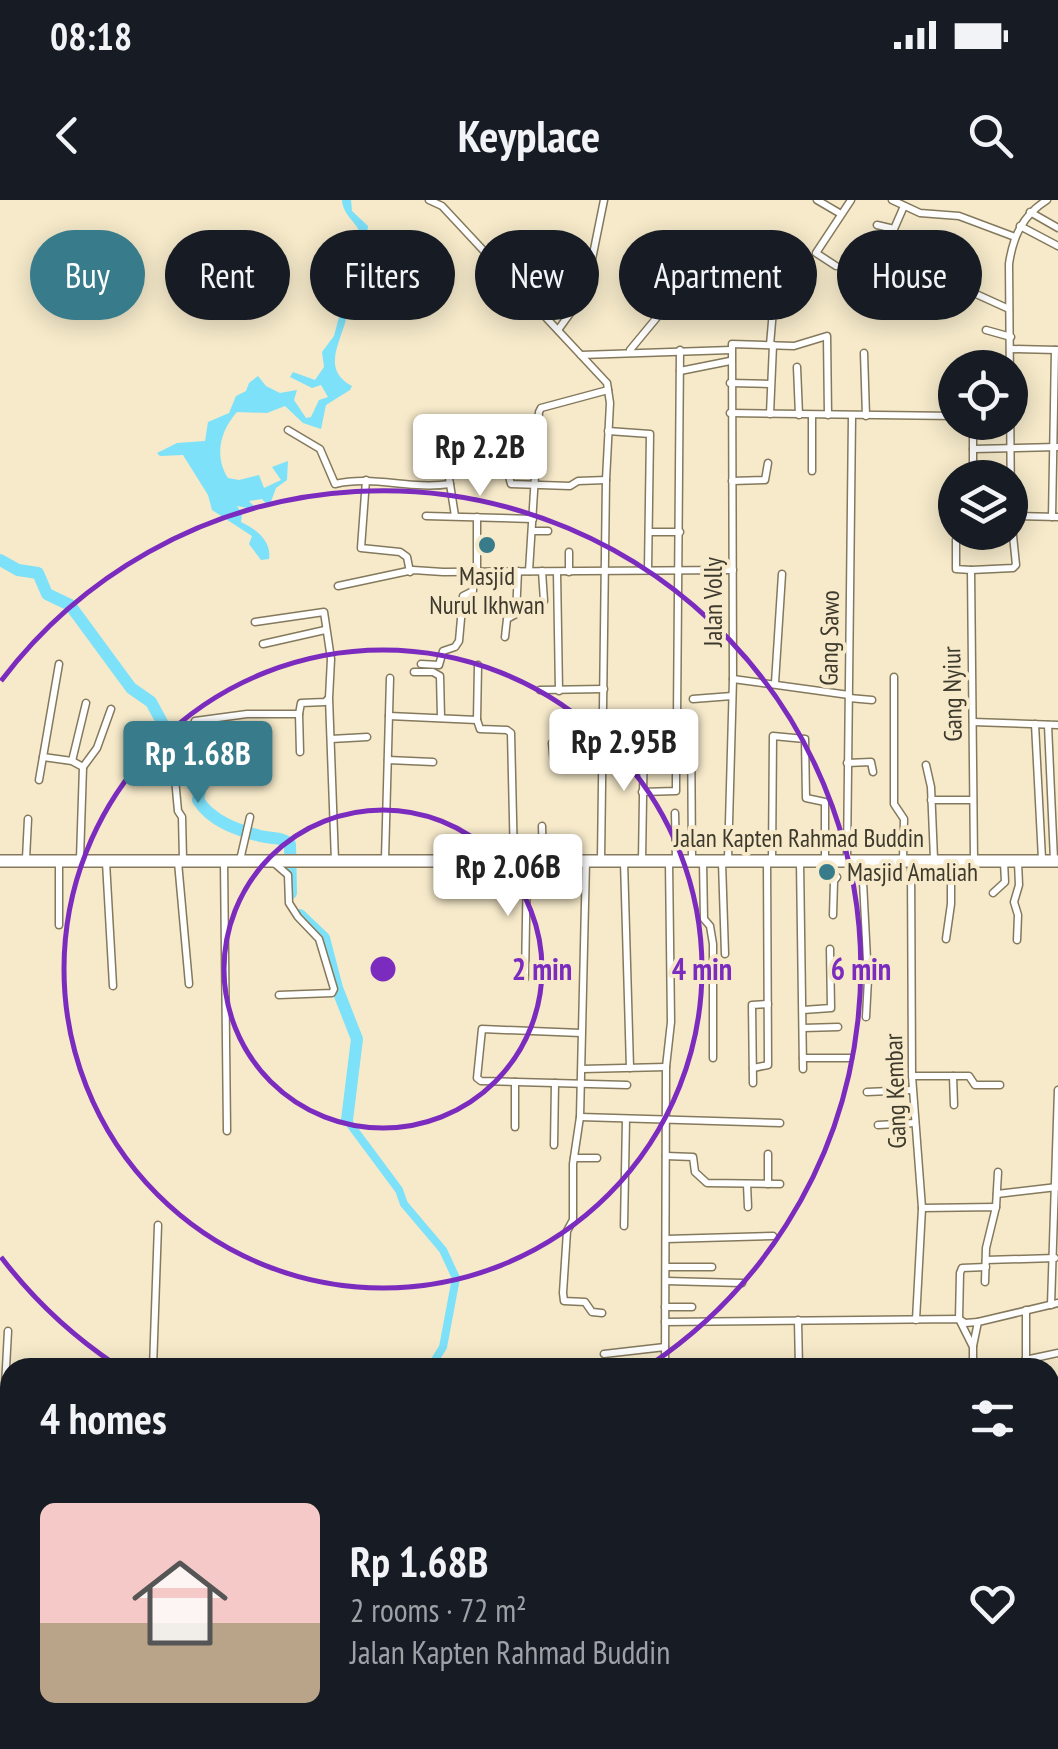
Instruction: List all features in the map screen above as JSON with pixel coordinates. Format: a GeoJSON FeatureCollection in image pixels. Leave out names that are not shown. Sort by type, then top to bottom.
{"type":"FeatureCollection","features":[{"type":"Feature","properties":{"kind":"main road","name":"Jalan Kapten Rahmad Buddin"},"geometry":{"type":"LineString","coordinates":[[0,860],[1051,860]]}},
{"type":"Feature","properties":{"kind":"street"},"geometry":{"type":"LineString","coordinates":[[429,200],[442,206],[607,383],[601,860]]}},
{"type":"Feature","properties":{"kind":"street"},"geometry":{"type":"LineString","coordinates":[[558,330],[579,302],[586,284],[604,200]]}},
{"type":"Feature","properties":{"kind":"street"},"geometry":{"type":"LineString","coordinates":[[816,200],[842,214]]}},
{"type":"Feature","properties":{"kind":"street"},"geometry":{"type":"LineString","coordinates":[[836,266],[816,253],[852,200]]}},
{"type":"Feature","properties":{"kind":"street"},"geometry":{"type":"LineString","coordinates":[[892,200],[920,213],[970,220],[1015,237]]}},
{"type":"Feature","properties":{"kind":"street"},"geometry":{"type":"LineString","coordinates":[[1028,516],[1055,517],[1056,350],[1012,349],[1009,264],[1020,226],[1045,201]]}},
{"type":"Feature","properties":{"kind":"street"},"geometry":{"type":"LineString","coordinates":[[877,226],[894,230],[904,206]]}},
{"type":"Feature","properties":{"kind":"street"},"geometry":{"type":"LineString","coordinates":[[1031,211],[1058,228]]}},
{"type":"Feature","properties":{"kind":"street"},"geometry":{"type":"LineString","coordinates":[[1020,226],[1058,246]]}},
{"type":"Feature","properties":{"kind":"street"},"geometry":{"type":"LineString","coordinates":[[982,296],[1010,309]]}},
{"type":"Feature","properties":{"kind":"street"},"geometry":{"type":"LineString","coordinates":[[630,351],[655,320]]}},
{"type":"Feature","properties":{"kind":"street"},"geometry":{"type":"LineString","coordinates":[[770,414],[773,320]]}},
{"type":"Feature","properties":{"kind":"street"},"geometry":{"type":"LineString","coordinates":[[986,330],[1011,337]]}},
{"type":"Feature","properties":{"kind":"street"},"geometry":{"type":"LineString","coordinates":[[580,356],[797,346],[817,336],[828,337],[828,415]]}},
{"type":"Feature","properties":{"kind":"street","name":"Jalan Volly"},"geometry":{"type":"LineString","coordinates":[[724,954],[733,679],[732,347]]}},
{"type":"Feature","properties":{"kind":"street"},"geometry":{"type":"LineString","coordinates":[[680,350],[676,711],[678,718],[691,722],[697,860],[704,918],[710,926],[713,944],[713,1058]]}},
{"type":"Feature","properties":{"kind":"street"},"geometry":{"type":"LineString","coordinates":[[864,353],[866,416]]}},
{"type":"Feature","properties":{"kind":"street"},"geometry":{"type":"LineString","coordinates":[[680,372],[730,362]]}},
{"type":"Feature","properties":{"kind":"street"},"geometry":{"type":"LineString","coordinates":[[797,367],[799,415]]}},
{"type":"Feature","properties":{"kind":"street"},"geometry":{"type":"LineString","coordinates":[[730,383],[770,384]]}},
{"type":"Feature","properties":{"kind":"street"},"geometry":{"type":"LineString","coordinates":[[529,571],[537,422],[542,408],[608,390]]}},
{"type":"Feature","properties":{"kind":"street"},"geometry":{"type":"LineString","coordinates":[[730,413],[938,416]]}},
{"type":"Feature","properties":{"kind":"street"},"geometry":{"type":"LineString","coordinates":[[812,415],[812,471]]}},
{"type":"Feature","properties":{"kind":"street","name":"Gang Sawo"},"geometry":{"type":"LineString","coordinates":[[842,863],[849,696],[852,416]]}},
{"type":"Feature","properties":{"kind":"street"},"geometry":{"type":"LineString","coordinates":[[288,430],[320,449],[335,484],[366,480],[423,487],[450,484]]}},
{"type":"Feature","properties":{"kind":"street"},"geometry":{"type":"LineString","coordinates":[[608,432],[650,434],[648,570]]}},
{"type":"Feature","properties":{"kind":"street"},"geometry":{"type":"LineString","coordinates":[[974,440],[974,460]]}},
{"type":"Feature","properties":{"kind":"street"},"geometry":{"type":"LineString","coordinates":[[1012,440],[1012,460]]}},
{"type":"Feature","properties":{"kind":"street"},"geometry":{"type":"LineString","coordinates":[[974,448],[1056,446]]}},
{"type":"Feature","properties":{"kind":"street"},"geometry":{"type":"LineString","coordinates":[[732,481],[766,480],[768,463]]}},
{"type":"Feature","properties":{"kind":"street"},"geometry":{"type":"LineString","coordinates":[[455,516],[451,471],[508,474],[511,484],[570,486],[578,481],[606,480]]}},
{"type":"Feature","properties":{"kind":"street"},"geometry":{"type":"LineString","coordinates":[[366,480],[361,548],[400,552],[414,570]]}},
{"type":"Feature","properties":{"kind":"street"},"geometry":{"type":"LineString","coordinates":[[426,516],[533,518]]}},
{"type":"Feature","properties":{"kind":"street"},"geometry":{"type":"LineString","coordinates":[[422,664],[439,665],[442,651],[459,642],[464,596],[473,592],[477,517]]}},
{"type":"Feature","properties":{"kind":"street"},"geometry":{"type":"LineString","coordinates":[[532,531],[548,531]]}},
{"type":"Feature","properties":{"kind":"street"},"geometry":{"type":"LineString","coordinates":[[648,532],[680,532]]}},
{"type":"Feature","properties":{"kind":"street","name":"Gang Nyiur"},"geometry":{"type":"LineString","coordinates":[[956,550],[956,569],[971,570],[974,860]]}},
{"type":"Feature","properties":{"kind":"street"},"geometry":{"type":"LineString","coordinates":[[971,570],[1015,567],[1014,550]]}},
{"type":"Feature","properties":{"kind":"street"},"geometry":{"type":"LineString","coordinates":[[569,552],[569,572]]}},
{"type":"Feature","properties":{"kind":"street"},"geometry":{"type":"LineString","coordinates":[[340,585],[414,570],[733,570]]}},
{"type":"Feature","properties":{"kind":"street"},"geometry":{"type":"LineString","coordinates":[[505,637],[506,622],[516,614],[518,571]]}},
{"type":"Feature","properties":{"kind":"street"},"geometry":{"type":"LineString","coordinates":[[542,572],[544,601]]}},
{"type":"Feature","properties":{"kind":"street"},"geometry":{"type":"LineString","coordinates":[[556,572],[558,691]]}},
{"type":"Feature","properties":{"kind":"street"},"geometry":{"type":"LineString","coordinates":[[775,684],[782,574]]}},
{"type":"Feature","properties":{"kind":"street"},"geometry":{"type":"LineString","coordinates":[[256,622],[324,612],[331,659],[335,860]]}},
{"type":"Feature","properties":{"kind":"street"},"geometry":{"type":"LineString","coordinates":[[262,644],[325,630]]}},
{"type":"Feature","properties":{"kind":"street"},"geometry":{"type":"LineString","coordinates":[[39,780],[59,664]]}},
{"type":"Feature","properties":{"kind":"street"},"geometry":{"type":"LineString","coordinates":[[478,666],[480,729],[511,733],[525,978]]}},
{"type":"Feature","properties":{"kind":"street"},"geometry":{"type":"LineString","coordinates":[[414,672],[434,672],[440,676],[441,718]]}},
{"type":"Feature","properties":{"kind":"street","name":"Gang Kembar"},"geometry":{"type":"LineString","coordinates":[[894,677],[894,804],[904,819],[907,860],[912,1090],[922,1208],[916,1320]]}},
{"type":"Feature","properties":{"kind":"street"},"geometry":{"type":"LineString","coordinates":[[385,860],[390,788],[390,678]]}},
{"type":"Feature","properties":{"kind":"street"},"geometry":{"type":"LineString","coordinates":[[733,679],[872,700]]}},
{"type":"Feature","properties":{"kind":"street"},"geometry":{"type":"LineString","coordinates":[[540,690],[604,689]]}},
{"type":"Feature","properties":{"kind":"street"},"geometry":{"type":"LineString","coordinates":[[693,700],[732,696]]}},
{"type":"Feature","properties":{"kind":"street"},"geometry":{"type":"LineString","coordinates":[[300,752],[300,703],[326,702],[329,698]]}},
{"type":"Feature","properties":{"kind":"street"},"geometry":{"type":"LineString","coordinates":[[72,761],[86,703]]}},
{"type":"Feature","properties":{"kind":"street"},"geometry":{"type":"LineString","coordinates":[[80,860],[83,767],[96,748],[111,710]]}},
{"type":"Feature","properties":{"kind":"street"},"geometry":{"type":"LineString","coordinates":[[195,721],[247,714],[299,714]]}},
{"type":"Feature","properties":{"kind":"street"},"geometry":{"type":"LineString","coordinates":[[389,716],[478,720]]}},
{"type":"Feature","properties":{"kind":"street"},"geometry":{"type":"LineString","coordinates":[[973,722],[1058,725]]}},
{"type":"Feature","properties":{"kind":"street"},"geometry":{"type":"LineString","coordinates":[[1036,724],[1051,860]]}},
{"type":"Feature","properties":{"kind":"street"},"geometry":{"type":"LineString","coordinates":[[1048,725],[1051,860]]}},
{"type":"Feature","properties":{"kind":"street"},"geometry":{"type":"LineString","coordinates":[[602,732],[643,732],[642,860]]}},
{"type":"Feature","properties":{"kind":"street"},"geometry":{"type":"LineString","coordinates":[[332,740],[367,737]]}},
{"type":"Feature","properties":{"kind":"street"},"geometry":{"type":"LineString","coordinates":[[752,1068],[768,1065],[771,737],[805,739],[806,798],[825,802],[825,860]]}},
{"type":"Feature","properties":{"kind":"street"},"geometry":{"type":"LineString","coordinates":[[552,742],[554,762],[602,766]]}},
{"type":"Feature","properties":{"kind":"street"},"geometry":{"type":"LineString","coordinates":[[642,792],[676,791],[676,742]]}},
{"type":"Feature","properties":{"kind":"street"},"geometry":{"type":"LineString","coordinates":[[43,757],[72,761],[83,767]]}},
{"type":"Feature","properties":{"kind":"street"},"geometry":{"type":"LineString","coordinates":[[173,757],[182,818],[180,860],[189,984]]}},
{"type":"Feature","properties":{"kind":"street"},"geometry":{"type":"LineString","coordinates":[[388,760],[433,762]]}},
{"type":"Feature","properties":{"kind":"street"},"geometry":{"type":"LineString","coordinates":[[847,763],[871,762],[873,772]]}},
{"type":"Feature","properties":{"kind":"street"},"geometry":{"type":"LineString","coordinates":[[926,766],[934,860]]}},
{"type":"Feature","properties":{"kind":"street"},"geometry":{"type":"LineString","coordinates":[[931,800],[973,800]]}},
{"type":"Feature","properties":{"kind":"street"},"geometry":{"type":"LineString","coordinates":[[665,1358],[666,1067],[671,1022],[675,812]]}},
{"type":"Feature","properties":{"kind":"street"},"geometry":{"type":"LineString","coordinates":[[240,860],[250,818]]}},
{"type":"Feature","properties":{"kind":"street"},"geometry":{"type":"LineString","coordinates":[[26,860],[28,820]]}},
{"type":"Feature","properties":{"kind":"street"},"geometry":{"type":"LineString","coordinates":[[542,826],[543,860]]}},
{"type":"Feature","properties":{"kind":"street"},"geometry":{"type":"LineString","coordinates":[[59,860],[59,925]]}},
{"type":"Feature","properties":{"kind":"street"},"geometry":{"type":"LineString","coordinates":[[106,860],[113,986]]}},
{"type":"Feature","properties":{"kind":"street"},"geometry":{"type":"LineString","coordinates":[[224,860],[227,1131]]}},
{"type":"Feature","properties":{"kind":"street"},"geometry":{"type":"LineString","coordinates":[[586,860],[582,1084],[564,1299],[584,1302],[592,1312],[602,1313]]}},
{"type":"Feature","properties":{"kind":"street"},"geometry":{"type":"LineString","coordinates":[[624,860],[630,1068]]}},
{"type":"Feature","properties":{"kind":"street"},"geometry":{"type":"LineString","coordinates":[[800,860],[804,1069]]}},
{"type":"Feature","properties":{"kind":"street"},"geometry":{"type":"LineString","coordinates":[[862,860],[866,1017]]}},
{"type":"Feature","properties":{"kind":"street"},"geometry":{"type":"LineString","coordinates":[[946,939],[951,860]]}},
{"type":"Feature","properties":{"kind":"street"},"geometry":{"type":"LineString","coordinates":[[993,893],[1005,882],[1011,860]]}},
{"type":"Feature","properties":{"kind":"street"},"geometry":{"type":"LineString","coordinates":[[1011,860],[1019,885],[1014,902],[1017,940]]}},
{"type":"Feature","properties":{"kind":"street"},"geometry":{"type":"LineString","coordinates":[[272,861],[288,875],[289,901],[294,913],[319,939],[334,989],[332,994],[279,995]]}},
{"type":"Feature","properties":{"kind":"street"},"geometry":{"type":"LineString","coordinates":[[833,915],[837,878]]}},
{"type":"Feature","properties":{"kind":"street"},"geometry":{"type":"LineString","coordinates":[[803,1010],[831,1008],[830,950]]}},
{"type":"Feature","properties":{"kind":"street"},"geometry":{"type":"LineString","coordinates":[[753,1083],[752,1005],[768,1004]]}},
{"type":"Feature","properties":{"kind":"street"},"geometry":{"type":"LineString","coordinates":[[803,1028],[838,1028]]}},
{"type":"Feature","properties":{"kind":"street"},"geometry":{"type":"LineString","coordinates":[[581,1033],[482,1029],[477,1078],[628,1085]]}},
{"type":"Feature","properties":{"kind":"street"},"geometry":{"type":"LineString","coordinates":[[804,1058],[850,1058]]}},
{"type":"Feature","properties":{"kind":"street"},"geometry":{"type":"LineString","coordinates":[[582,1069],[666,1067]]}},
{"type":"Feature","properties":{"kind":"street"},"geometry":{"type":"LineString","coordinates":[[912,1076],[970,1076],[975,1085],[1000,1085]]}},
{"type":"Feature","properties":{"kind":"street"},"geometry":{"type":"LineString","coordinates":[[953,1076],[954,1104]]}},
{"type":"Feature","properties":{"kind":"street"},"geometry":{"type":"LineString","coordinates":[[515,1082],[515,1127]]}},
{"type":"Feature","properties":{"kind":"street"},"geometry":{"type":"LineString","coordinates":[[554,1146],[555,1083]]}},
{"type":"Feature","properties":{"kind":"street"},"geometry":{"type":"LineString","coordinates":[[867,1092],[912,1090]]}},
{"type":"Feature","properties":{"kind":"street"},"geometry":{"type":"LineString","coordinates":[[664,1322],[959,1319],[965,1323],[1055,1304],[1058,1090]]}},
{"type":"Feature","properties":{"kind":"street"},"geometry":{"type":"LineString","coordinates":[[580,1116],[780,1123]]}},
{"type":"Feature","properties":{"kind":"street"},"geometry":{"type":"LineString","coordinates":[[624,1226],[626,1119]]}},
{"type":"Feature","properties":{"kind":"street"},"geometry":{"type":"LineString","coordinates":[[878,1125],[915,1123]]}},
{"type":"Feature","properties":{"kind":"street"},"geometry":{"type":"LineString","coordinates":[[768,1154],[768,1184]]}},
{"type":"Feature","properties":{"kind":"street"},"geometry":{"type":"LineString","coordinates":[[666,1156],[693,1157],[695,1172],[707,1183],[780,1184]]}},
{"type":"Feature","properties":{"kind":"street"},"geometry":{"type":"LineString","coordinates":[[574,1158],[598,1158]]}},
{"type":"Feature","properties":{"kind":"street"},"geometry":{"type":"LineString","coordinates":[[985,1282],[998,1172]]}},
{"type":"Feature","properties":{"kind":"street"},"geometry":{"type":"LineString","coordinates":[[747,1184],[748,1207]]}},
{"type":"Feature","properties":{"kind":"street"},"geometry":{"type":"LineString","coordinates":[[997,1194],[1057,1187]]}},
{"type":"Feature","properties":{"kind":"street"},"geometry":{"type":"LineString","coordinates":[[922,1208],[996,1207]]}},
{"type":"Feature","properties":{"kind":"street"},"geometry":{"type":"LineString","coordinates":[[153,1358],[158,1225]]}},
{"type":"Feature","properties":{"kind":"street"},"geometry":{"type":"LineString","coordinates":[[666,1239],[773,1236]]}},
{"type":"Feature","properties":{"kind":"street"},"geometry":{"type":"LineString","coordinates":[[973,1347],[959,1319],[960,1270],[1054,1258]]}},
{"type":"Feature","properties":{"kind":"street"},"geometry":{"type":"LineString","coordinates":[[666,1267],[712,1267]]}},
{"type":"Feature","properties":{"kind":"street"},"geometry":{"type":"LineString","coordinates":[[666,1280],[742,1282]]}},
{"type":"Feature","properties":{"kind":"street"},"geometry":{"type":"LineString","coordinates":[[665,1308],[692,1307]]}},
{"type":"Feature","properties":{"kind":"street"},"geometry":{"type":"LineString","coordinates":[[1026,1310],[1026,1358]]}},
{"type":"Feature","properties":{"kind":"street"},"geometry":{"type":"LineString","coordinates":[[798,1320],[799,1358]]}},
{"type":"Feature","properties":{"kind":"street"},"geometry":{"type":"LineString","coordinates":[[973,1358],[978,1322]]}},
{"type":"Feature","properties":{"kind":"street"},"geometry":{"type":"LineString","coordinates":[[8,1331],[8,1358]]}},
{"type":"Feature","properties":{"kind":"street"},"geometry":{"type":"LineString","coordinates":[[604,1354],[665,1347]]}},
{"type":"Feature","properties":{"kind":"water"},"geometry":{"type":"Polygon","coordinates":[[[342,200],[351,200],[352,211],[368,226],[367,230],[358,230],[342,200]]]}},
{"type":"Feature","properties":{"kind":"water"},"geometry":{"type":"Polygon","coordinates":[[[338,320],[346,320],[335,361],[336,370],[352,386],[326,405],[321,429],[303,423],[285,406],[267,413],[237,412],[226,427],[220,452],[228,478],[239,480],[259,475],[264,488],[281,480],[272,467],[288,461],[287,480],[276,488],[269,507],[262,499],[249,501],[258,510],[237,506],[241,522],[257,532],[268,547],[269,559],[261,560],[249,544],[252,536],[212,510],[208,495],[183,455],[157,453],[177,443],[205,441],[208,422],[229,413],[236,396],[246,391],[258,376],[266,386],[280,393],[297,390],[294,400],[306,418],[311,417],[319,400],[328,397],[321,385],[312,388],[290,377],[293,372],[315,380],[324,367],[322,352],[334,336],[338,320]]]}},
{"type":"Feature","properties":{"kind":"waterway"},"geometry":{"type":"LineString","coordinates":[[0,560],[18,570],[38,573],[47,594],[70,605],[131,688],[151,702],[175,746],[204,771],[198,800],[203,807],[234,828],[290,844],[291,893]]}},
{"type":"Feature","properties":{"kind":"waterway"},"geometry":{"type":"LineString","coordinates":[[300,915],[324,938],[337,988],[357,1039],[347,1120]]}},
{"type":"Feature","properties":{"kind":"waterway"},"geometry":{"type":"LineString","coordinates":[[347,1120],[399,1190],[404,1204],[443,1250],[456,1278],[443,1347],[436,1358]]}},
{"type":"Feature","properties":{"kind":"place","name":"Masjid Nurul Ikhwan"},"geometry":{"type":"Point","coordinates":[487,545]}},
{"type":"Feature","properties":{"kind":"place","name":"Masjid Amaliah"},"geometry":{"type":"Point","coordinates":[827,872]}}]}
